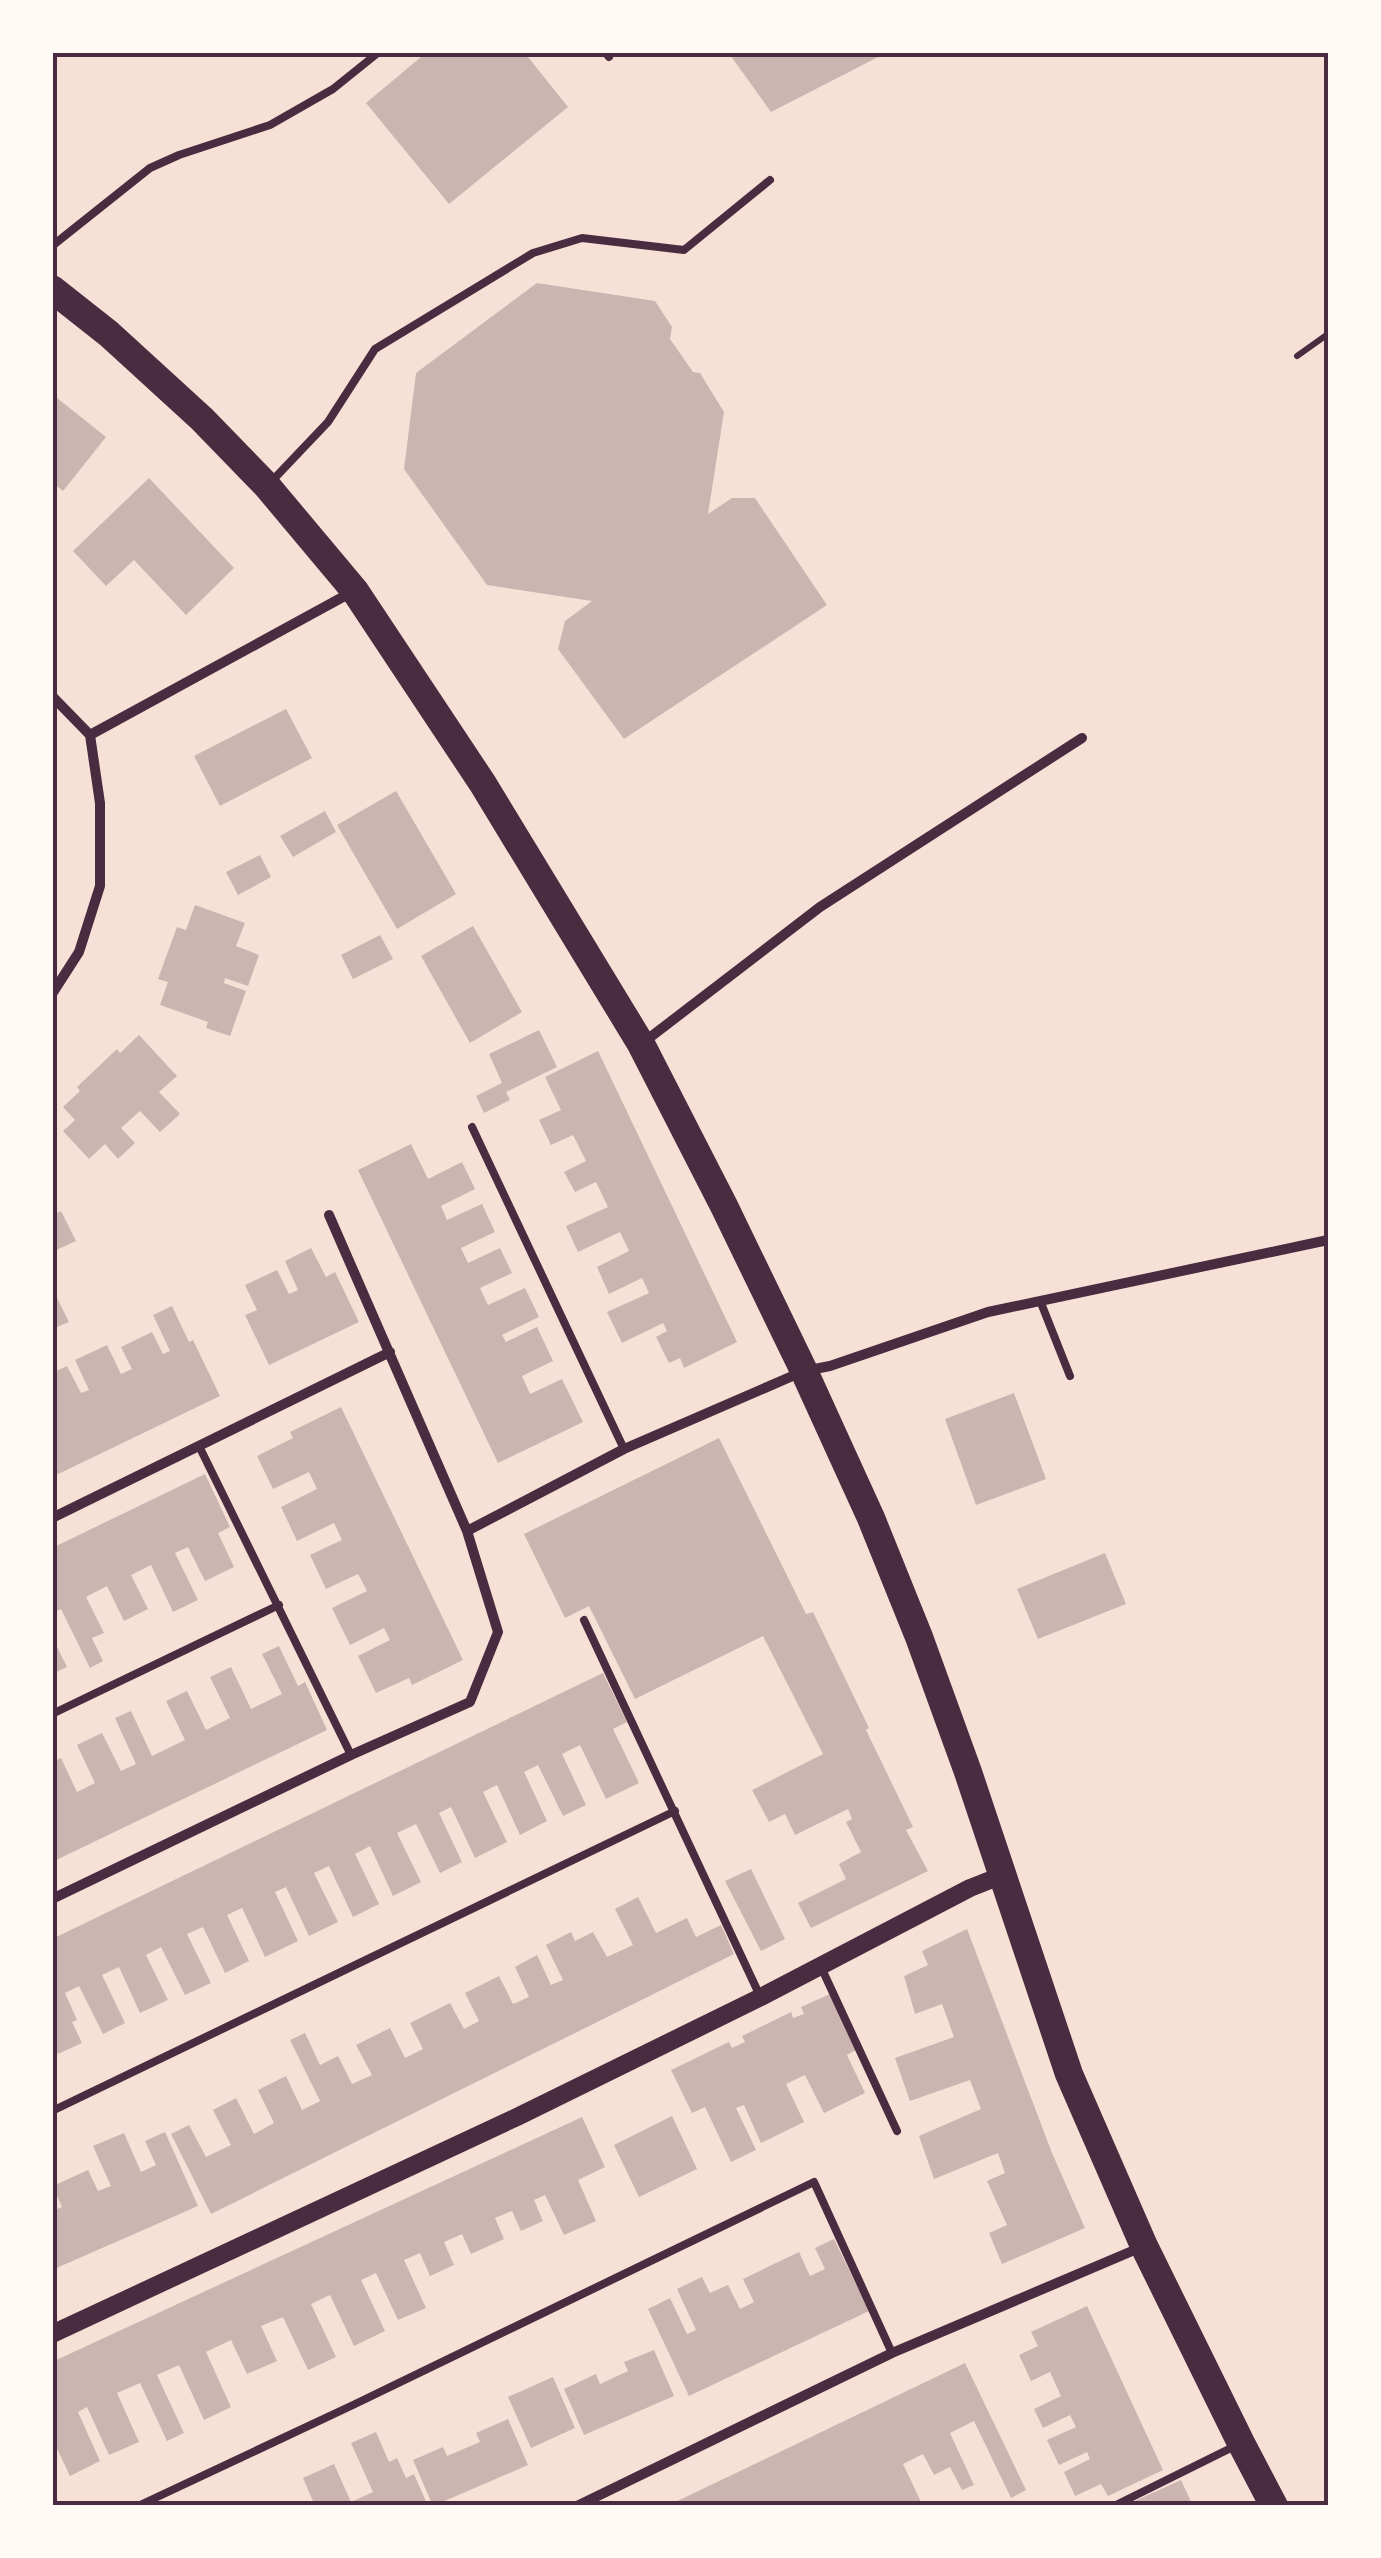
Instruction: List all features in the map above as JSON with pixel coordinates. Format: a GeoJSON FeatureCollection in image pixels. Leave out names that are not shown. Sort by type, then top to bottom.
{"type":"FeatureCollection","features":[{"type":"Feature","properties":{"kind":"highway"},"geometry":{"type":"LineString","coordinates":[[52,289],[109,334],[202,418],[267,486],[355,591],[484,784],[641,1044],[804,1371],[870,1518],[919,1636],[1069,2074],[1144,2246],[1274,2506]]}},
{"type":"Feature","properties":{"kind":"street"},"geometry":{"type":"LineString","coordinates":[[90,735],[355,591]]}},
{"type":"Feature","properties":{"kind":"street"},"geometry":{"type":"LineString","coordinates":[[52,696],[90,735],[100,803],[100,886],[79,952],[52,994]]}},
{"type":"Feature","properties":{"kind":"street"},"geometry":{"type":"LineString","coordinates":[[641,1044],[820,907],[1082,738]]}},
{"type":"Feature","properties":{"kind":"street"},"geometry":{"type":"LineString","coordinates":[[52,1899],[470,1702],[498,1632],[467,1531],[329,1216]]}},
{"type":"Feature","properties":{"kind":"street"},"geometry":{"type":"LineString","coordinates":[[467,1531],[624,1449],[804,1371],[830,1366],[988,1312],[1328,1240]]}},
{"type":"Feature","properties":{"kind":"street"},"geometry":{"type":"LineString","coordinates":[[52,1518],[390,1352]]}},
{"type":"Feature","properties":{"kind":"street"},"geometry":{"type":"LineString","coordinates":[[52,2334],[519,2116],[970,1888],[1003,1875]]}},
{"type":"Feature","properties":{"kind":"street"},"geometry":{"type":"LineString","coordinates":[[577,2506],[892,2353],[1144,2246]]}},
{"type":"Feature","properties":{"kind":"lane"},"geometry":{"type":"LineString","coordinates":[[52,246],[150,168],[270,125],[333,90],[379,52]]}},
{"type":"Feature","properties":{"kind":"lane"},"geometry":{"type":"LineString","coordinates":[[267,486],[328,422],[375,349],[517,262],[582,238],[684,250],[770,180]]}},
{"type":"Feature","properties":{"kind":"lane"},"geometry":{"type":"LineString","coordinates":[[472,1127],[624,1449]]}},
{"type":"Feature","properties":{"kind":"lane"},"geometry":{"type":"LineString","coordinates":[[1041,1303],[1070,1376]]}},
{"type":"Feature","properties":{"kind":"lane"},"geometry":{"type":"LineString","coordinates":[[199,1446],[351,1755]]}},
{"type":"Feature","properties":{"kind":"lane"},"geometry":{"type":"LineString","coordinates":[[52,1714],[279,1606]]}},
{"type":"Feature","properties":{"kind":"lane"},"geometry":{"type":"LineString","coordinates":[[584,1620],[761,1997]]}},
{"type":"Feature","properties":{"kind":"lane"},"geometry":{"type":"LineString","coordinates":[[52,2111],[675,1810]]}},
{"type":"Feature","properties":{"kind":"lane"},"geometry":{"type":"LineString","coordinates":[[820,1966],[897,2131]]}},
{"type":"Feature","properties":{"kind":"lane"},"geometry":{"type":"LineString","coordinates":[[138,2506],[814,2182],[892,2353]]}},
{"type":"Feature","properties":{"kind":"lane"},"geometry":{"type":"LineString","coordinates":[[1114,2506],[1240,2444]]}},
{"type":"Feature","properties":{"kind":"path"},"geometry":{"type":"LineString","coordinates":[[1297,356],[1328,334]]}},
{"type":"Feature","properties":{"kind":"building"},"geometry":{"type":"Polygon","coordinates":[[[427,52],[524,52],[568,107],[449,204],[366,103],[427,52]]]}},
{"type":"Feature","properties":{"kind":"building"},"geometry":{"type":"Polygon","coordinates":[[[728,52],[888,52],[771,112],[728,52]]]}},
{"type":"Feature","properties":{"kind":"building"},"geometry":{"type":"Polygon","coordinates":[[[537,283],[655,301],[672,327],[670,339],[693,372],[700,373],[724,412],[708,514],[732,498],[755,498],[827,605],[624,739],[558,649],[565,621],[592,601],[487,585],[404,469],[416,373],[537,283]]]}},
{"type":"Feature","properties":{"kind":"building"},"geometry":{"type":"Polygon","coordinates":[[[52,394],[106,437],[63,491],[52,482],[52,394]]]}},
{"type":"Feature","properties":{"kind":"building"},"geometry":{"type":"Polygon","coordinates":[[[149,478],[234,568],[186,615],[134,560],[106,586],[73,551],[149,478]]]}},
{"type":"Feature","properties":{"kind":"building"},"geometry":{"type":"Polygon","coordinates":[[[286,709],[312,758],[220,806],[194,756],[286,709]]]}},
{"type":"Feature","properties":{"kind":"building"},"geometry":{"type":"Polygon","coordinates":[[[396,791],[456,894],[397,929],[337,825],[396,791]]]}},
{"type":"Feature","properties":{"kind":"building"},"geometry":{"type":"Polygon","coordinates":[[[325,811],[336,832],[293,857],[280,836],[325,811]]]}},
{"type":"Feature","properties":{"kind":"building"},"geometry":{"type":"Polygon","coordinates":[[[260,855],[271,877],[238,895],[226,872],[260,855]]]}},
{"type":"Feature","properties":{"kind":"building"},"geometry":{"type":"Polygon","coordinates":[[[195,905],[245,923],[236,946],[259,955],[248,986],[225,978],[224,983],[246,991],[230,1036],[206,1028],[208,1022],[160,1005],[168,982],[158,979],[177,927],[186,930],[195,905]]]}},
{"type":"Feature","properties":{"kind":"building"},"geometry":{"type":"Polygon","coordinates":[[[473,926],[522,1012],[470,1043],[421,956],[473,926]]]}},
{"type":"Feature","properties":{"kind":"building"},"geometry":{"type":"Polygon","coordinates":[[[380,935],[393,959],[353,979],[341,955],[380,935]]]}},
{"type":"Feature","properties":{"kind":"building"},"geometry":{"type":"Polygon","coordinates":[[[539,1030],[557,1067],[506,1092],[510,1100],[484,1113],[476,1096],[502,1083],[489,1054],[539,1030]]]}},
{"type":"Feature","properties":{"kind":"building"},"geometry":{"type":"Polygon","coordinates":[[[139,1035],[177,1076],[159,1092],[180,1114],[160,1132],[140,1111],[121,1128],[135,1143],[118,1159],[105,1144],[89,1159],[63,1131],[75,1120],[63,1107],[80,1091],[77,1087],[117,1049],[120,1053],[139,1035]]]}},
{"type":"Feature","properties":{"kind":"building"},"geometry":{"type":"Polygon","coordinates":[[[598,1051],[737,1342],[684,1368],[680,1358],[669,1363],[656,1337],[667,1331],[663,1323],[622,1343],[607,1312],[649,1293],[642,1278],[609,1294],[597,1267],[629,1251],[620,1232],[578,1252],[566,1226],[608,1207],[596,1182],[575,1192],[564,1172],[586,1161],[573,1135],[551,1145],[539,1120],[561,1110],[545,1077],[598,1051]]]}},
{"type":"Feature","properties":{"kind":"building"},"geometry":{"type":"Polygon","coordinates":[[[411,1144],[428,1179],[462,1162],[475,1189],[441,1206],[447,1220],[482,1204],[495,1232],[461,1248],[468,1263],[500,1248],[512,1273],[480,1288],[488,1305],[525,1288],[539,1317],[502,1335],[506,1342],[537,1327],[553,1361],[522,1376],[530,1394],[562,1379],[583,1422],[498,1463],[358,1170],[411,1144]]]}},
{"type":"Feature","properties":{"kind":"building"},"geometry":{"type":"Polygon","coordinates":[[[61,1211],[76,1241],[52,1252],[52,1215],[61,1211]]]}},
{"type":"Feature","properties":{"kind":"building"},"geometry":{"type":"Polygon","coordinates":[[[311,1248],[326,1277],[335,1272],[359,1322],[269,1365],[245,1315],[257,1310],[245,1285],[277,1270],[289,1294],[298,1290],[285,1261],[311,1248]]]}},
{"type":"Feature","properties":{"kind":"building"},"geometry":{"type":"Polygon","coordinates":[[[52,1288],[69,1322],[52,1329],[52,1288]]]}},
{"type":"Feature","properties":{"kind":"building"},"geometry":{"type":"Polygon","coordinates":[[[172,1306],[220,1396],[52,1477],[52,1373],[67,1366],[81,1393],[89,1390],[75,1360],[107,1345],[121,1374],[132,1369],[121,1347],[152,1332],[163,1354],[170,1351],[153,1315],[172,1306]]]}},
{"type":"Feature","properties":{"kind":"building"},"geometry":{"type":"Polygon","coordinates":[[[1014,1393],[1046,1479],[976,1505],[945,1419],[1014,1393]]]}},
{"type":"Feature","properties":{"kind":"building"},"geometry":{"type":"Polygon","coordinates":[[[341,1407],[463,1660],[412,1685],[409,1678],[376,1693],[358,1656],[390,1640],[384,1628],[350,1645],[332,1608],[367,1591],[358,1574],[326,1589],[310,1555],[342,1540],[334,1523],[297,1541],[281,1507],[317,1489],[309,1472],[273,1489],[257,1456],[293,1438],[290,1432],[341,1407]]]}},
{"type":"Feature","properties":{"kind":"building"},"geometry":{"type":"Polygon","coordinates":[[[719,1438],[806,1614],[813,1612],[869,1728],[866,1730],[913,1827],[906,1830],[928,1871],[811,1928],[798,1903],[846,1879],[839,1864],[861,1852],[846,1822],[852,1819],[848,1809],[795,1835],[785,1814],[769,1822],[752,1790],[823,1754],[763,1636],[635,1699],[589,1606],[565,1618],[524,1534],[719,1438]]]}},
{"type":"Feature","properties":{"kind":"building"},"geometry":{"type":"Polygon","coordinates":[[[205,1474],[230,1527],[218,1533],[234,1567],[205,1581],[188,1547],[175,1553],[198,1600],[173,1612],[151,1565],[131,1575],[148,1609],[124,1621],[107,1586],[86,1597],[104,1633],[92,1638],[103,1661],[90,1668],[61,1609],[52,1613],[52,1548],[205,1474]]]}},
{"type":"Feature","properties":{"kind":"building"},"geometry":{"type":"Polygon","coordinates":[[[1105,1553],[1126,1604],[1038,1639],[1017,1589],[1105,1553]]]}},
{"type":"Feature","properties":{"kind":"building"},"geometry":{"type":"Polygon","coordinates":[[[52,1637],[67,1667],[52,1674],[52,1637]]]}},
{"type":"Feature","properties":{"kind":"building"},"geometry":{"type":"Polygon","coordinates":[[[279,1646],[298,1686],[305,1682],[327,1730],[52,1862],[52,1762],[61,1758],[77,1792],[95,1783],[77,1745],[102,1733],[121,1771],[136,1764],[115,1718],[131,1711],[152,1756],[185,1740],[166,1701],[187,1691],[206,1730],[230,1718],[210,1677],[231,1667],[251,1709],[282,1694],[262,1654],[279,1646]]]}},
{"type":"Feature","properties":{"kind":"building"},"geometry":{"type":"Polygon","coordinates":[[[603,1673],[627,1722],[613,1729],[639,1783],[606,1799],[580,1745],[562,1754],[586,1805],[563,1816],[538,1765],[524,1772],[547,1821],[520,1835],[497,1785],[483,1792],[507,1842],[475,1858],[451,1807],[439,1813],[462,1862],[440,1873],[416,1824],[397,1833],[421,1882],[393,1896],[370,1846],[355,1854],[379,1904],[353,1917],[329,1866],[314,1873],[338,1922],[309,1936],[286,1887],[275,1892],[298,1941],[265,1957],[242,1908],[227,1915],[249,1961],[225,1973],[203,1927],[187,1934],[211,1983],[185,1995],[161,1947],[146,1955],[168,2000],[140,2013],[119,1967],[102,1975],[125,2023],[103,2034],[79,1986],[65,1993],[82,2043],[58,2054],[52,2042],[52,1939],[603,1673]]]}},
{"type":"Feature","properties":{"kind":"building"},"geometry":{"type":"Polygon","coordinates":[[[751,1869],[785,1939],[761,1951],[725,1881],[751,1869]]]}},
{"type":"Feature","properties":{"kind":"building"},"geometry":{"type":"Polygon","coordinates":[[[638,1897],[656,1933],[687,1918],[696,1937],[721,1925],[734,1954],[211,2214],[171,2134],[189,2125],[206,2157],[231,2145],[213,2110],[236,2098],[254,2134],[274,2123],[258,2090],[286,2076],[302,2110],[320,2101],[290,2040],[305,2033],[320,2065],[338,2056],[352,2084],[372,2075],[356,2045],[390,2028],[405,2058],[423,2049],[410,2023],[450,2003],[464,2029],[479,2021],[465,1993],[499,1976],[513,2004],[529,1997],[515,1967],[537,1955],[551,1985],[563,1980],[546,1945],[571,1932],[575,1941],[593,1932],[607,1957],[633,1945],[615,1909],[638,1897]]]}},
{"type":"Feature","properties":{"kind":"building"},"geometry":{"type":"Polygon","coordinates":[[[967,1929],[1052,2153],[1085,2228],[1002,2264],[989,2233],[1007,2225],[987,2181],[1005,2173],[998,2153],[934,2179],[919,2136],[981,2109],[970,2080],[910,2101],[895,2058],[954,2037],[942,2004],[915,2014],[904,1976],[928,1965],[922,1951],[967,1929]]]}},
{"type":"Feature","properties":{"kind":"building"},"geometry":{"type":"Polygon","coordinates":[[[830,1994],[856,2050],[847,2055],[865,2093],[824,2113],[805,2075],[786,2084],[804,2122],[761,2143],[744,2105],[736,2108],[756,2150],[731,2162],[705,2107],[692,2113],[671,2070],[729,2042],[732,2048],[745,2042],[742,2036],[791,2012],[793,2018],[804,2014],[801,2007],[830,1994]]]}},
{"type":"Feature","properties":{"kind":"building"},"geometry":{"type":"Polygon","coordinates":[[[672,2116],[697,2169],[639,2197],[614,2145],[672,2116]]]}},
{"type":"Feature","properties":{"kind":"building"},"geometry":{"type":"Polygon","coordinates":[[[582,2117],[605,2167],[578,2180],[596,2221],[564,2235],[545,2195],[534,2200],[543,2221],[521,2231],[512,2211],[495,2218],[504,2239],[471,2254],[462,2234],[444,2242],[454,2265],[430,2276],[420,2253],[404,2260],[426,2308],[398,2320],[376,2273],[361,2280],[385,2331],[354,2346],[330,2295],[311,2304],[336,2357],[308,2370],[283,2317],[261,2326],[277,2361],[247,2374],[231,2340],[206,2352],[231,2407],[204,2420],[179,2365],[157,2375],[184,2433],[167,2441],[140,2383],[117,2393],[139,2442],[109,2455],[87,2407],[78,2412],[100,2461],[70,2476],[52,2438],[52,2362],[582,2117]]]}},
{"type":"Feature","properties":{"kind":"building"},"geometry":{"type":"Polygon","coordinates":[[[165,2132],[198,2206],[52,2270],[52,2211],[62,2207],[53,2186],[88,2170],[98,2191],[111,2186],[93,2146],[124,2133],[141,2172],[156,2165],[145,2141],[165,2132]]]}},
{"type":"Feature","properties":{"kind":"building"},"geometry":{"type":"Polygon","coordinates":[[[834,2239],[869,2311],[689,2396],[648,2309],[670,2298],[687,2334],[696,2330],[677,2289],[702,2277],[710,2293],[728,2285],[740,2309],[754,2302],[743,2279],[799,2252],[810,2276],[825,2269],[815,2248],[834,2239]]]}},
{"type":"Feature","properties":{"kind":"building"},"geometry":{"type":"Polygon","coordinates":[[[1087,2306],[1163,2470],[1108,2496],[1101,2484],[1075,2496],[1064,2472],[1090,2459],[1087,2452],[1059,2465],[1047,2440],[1076,2427],[1070,2415],[1043,2428],[1034,2409],[1061,2396],[1050,2372],[1031,2381],[1019,2355],[1038,2346],[1031,2332],[1087,2306]]]}},
{"type":"Feature","properties":{"kind":"building"},"geometry":{"type":"Polygon","coordinates":[[[654,2350],[674,2396],[584,2435],[564,2389],[596,2374],[600,2384],[628,2371],[624,2362],[654,2350]]]}},
{"type":"Feature","properties":{"kind":"building"},"geometry":{"type":"Polygon","coordinates":[[[965,2363],[1026,2490],[1011,2498],[974,2421],[950,2433],[974,2485],[962,2490],[950,2467],[934,2475],[923,2454],[903,2464],[923,2506],[667,2506],[965,2363]]]}},
{"type":"Feature","properties":{"kind":"building"},"geometry":{"type":"Polygon","coordinates":[[[553,2377],[575,2428],[531,2448],[508,2397],[553,2377]]]}},
{"type":"Feature","properties":{"kind":"building"},"geometry":{"type":"Polygon","coordinates":[[[508,2419],[528,2465],[433,2506],[413,2460],[443,2447],[447,2456],[480,2442],[476,2433],[508,2419]]]}},
{"type":"Feature","properties":{"kind":"building"},"geometry":{"type":"Polygon","coordinates":[[[376,2432],[389,2462],[397,2458],[406,2478],[414,2474],[428,2506],[315,2506],[303,2478],[334,2464],[351,2502],[373,2492],[351,2443],[376,2432]]]}},
{"type":"Feature","properties":{"kind":"building"},"geometry":{"type":"Polygon","coordinates":[[[1181,2480],[1193,2506],[1124,2506],[1181,2480]]]}}]}
